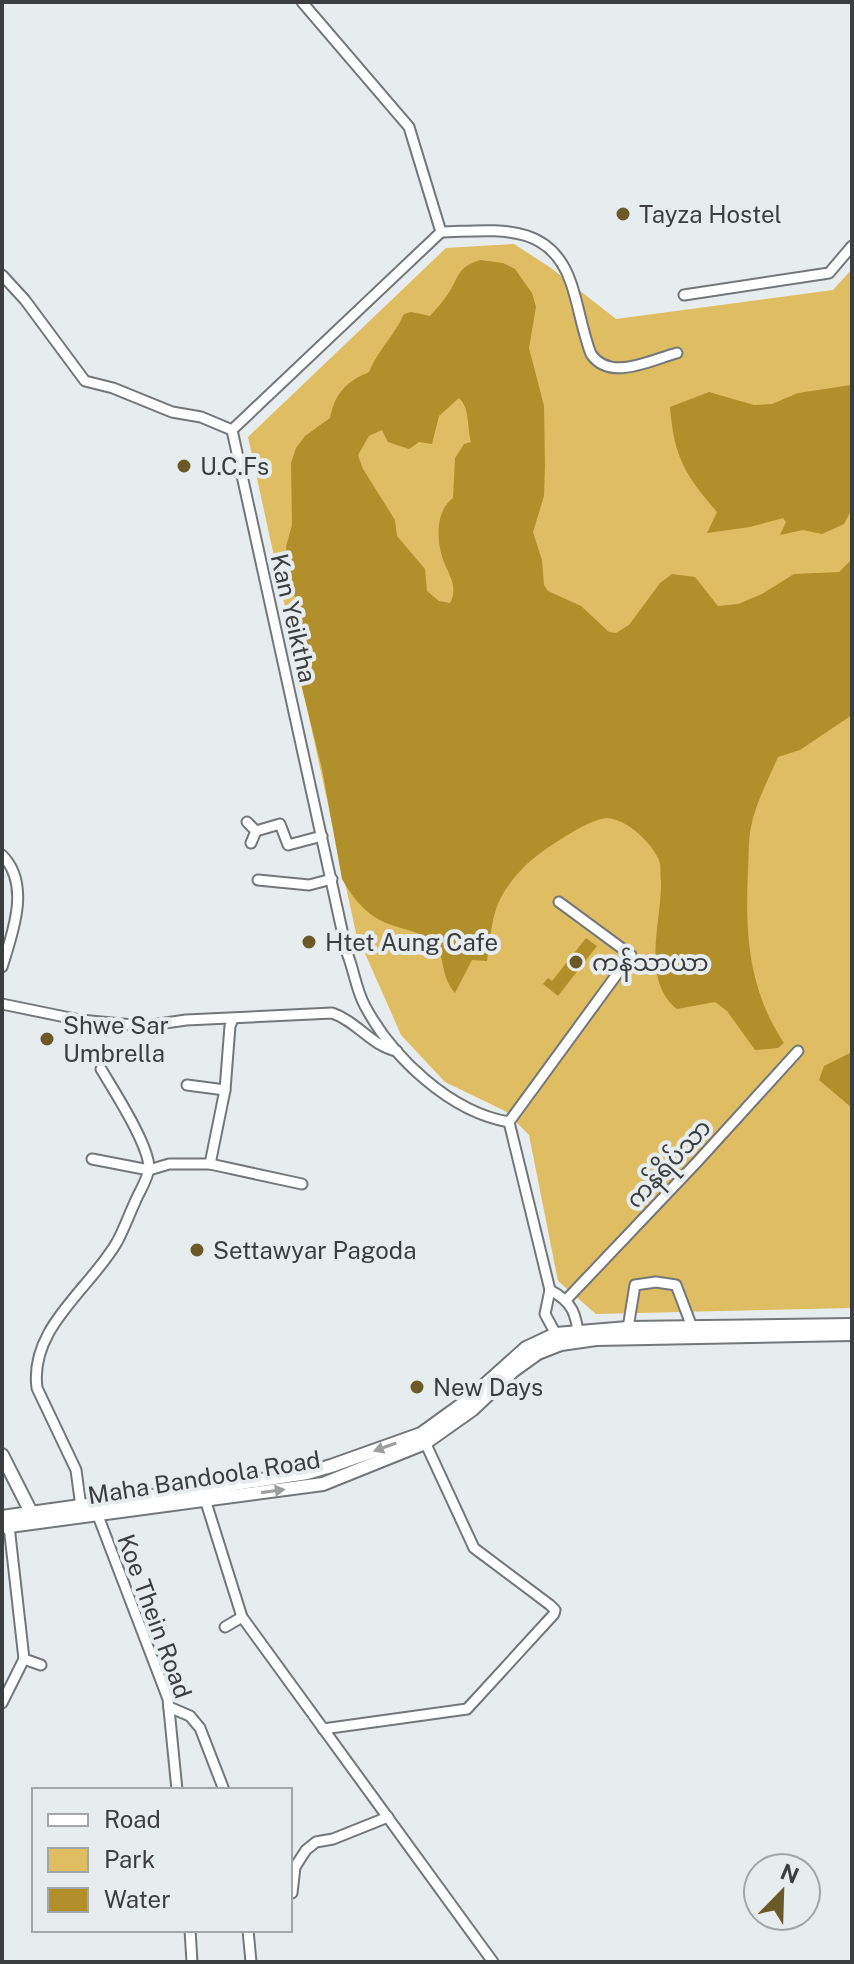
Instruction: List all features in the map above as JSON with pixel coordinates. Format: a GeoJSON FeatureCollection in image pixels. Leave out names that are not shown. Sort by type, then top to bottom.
{"type":"FeatureCollection","features":[{"type":"Feature","properties":{"kind":"main road","name":"Maha Bandoola Road"},"geometry":{"type":"LineString","coordinates":[[4,1523],[203,1495],[307,1473],[423,1438],[526,1348],[559,1339],[628,1328],[852,1325]]}},
{"type":"Feature","properties":{"kind":"main road","name":"Maha Bandoola Road"},"geometry":{"type":"LineString","coordinates":[[578,1335],[852,1334]]}},
{"type":"Feature","properties":{"kind":"main road"},"geometry":{"type":"LineString","coordinates":[[2,1455],[35,1519]]}},
{"type":"Feature","properties":{"kind":"street"},"geometry":{"type":"LineString","coordinates":[[302,2],[409,127],[441,232]]}},
{"type":"Feature","properties":{"kind":"street"},"geometry":{"type":"LineString","coordinates":[[2,275],[25,300],[85,381],[113,388],[172,412],[201,417],[232,430],[441,232],[520,232],[553,251],[570,279],[591,354],[597,363],[608,369],[677,353]]}},
{"type":"Feature","properties":{"kind":"street"},"geometry":{"type":"LineString","coordinates":[[684,295],[829,273],[852,246]]}},
{"type":"Feature","properties":{"kind":"street","name":"Kan Yeiktha"},"geometry":{"type":"LineString","coordinates":[[232,430],[347,953],[363,1002],[397,1051],[426,1082],[491,1119],[509,1122]]}},
{"type":"Feature","properties":{"kind":"street"},"geometry":{"type":"LineString","coordinates":[[247,822],[256,831]]}},
{"type":"Feature","properties":{"kind":"street"},"geometry":{"type":"LineString","coordinates":[[256,831],[280,824],[288,845],[322,836]]}},
{"type":"Feature","properties":{"kind":"street"},"geometry":{"type":"LineString","coordinates":[[251,843],[256,831]]}},
{"type":"Feature","properties":{"kind":"street"},"geometry":{"type":"LineString","coordinates":[[2,855],[14,867],[18,909],[2,967]]}},
{"type":"Feature","properties":{"kind":"street"},"geometry":{"type":"LineString","coordinates":[[258,880],[309,885],[332,879]]}},
{"type":"Feature","properties":{"kind":"street"},"geometry":{"type":"LineString","coordinates":[[559,902],[631,955],[509,1122],[550,1290],[545,1314],[559,1339]]}},
{"type":"Feature","properties":{"kind":"street"},"geometry":{"type":"LineString","coordinates":[[2,1004],[80,1020],[144,1026],[186,1020],[332,1013],[341,1016],[382,1047],[397,1051]]}},
{"type":"Feature","properties":{"kind":"street"},"geometry":{"type":"LineString","coordinates":[[210,1164],[225,1090],[233,1019]]}},
{"type":"Feature","properties":{"kind":"street"},"geometry":{"type":"LineString","coordinates":[[360,1031],[373,1020]]}},
{"type":"Feature","properties":{"kind":"street","name":"ကန်ရိပ်သာ"},"geometry":{"type":"LineString","coordinates":[[566,1300],[798,1051]]}},
{"type":"Feature","properties":{"kind":"street"},"geometry":{"type":"LineString","coordinates":[[101,1069],[146,1152],[149,1170]]}},
{"type":"Feature","properties":{"kind":"street"},"geometry":{"type":"LineString","coordinates":[[187,1085],[225,1090]]}},
{"type":"Feature","properties":{"kind":"street"},"geometry":{"type":"LineString","coordinates":[[92,1159],[149,1170],[169,1164],[210,1164],[302,1184]]}},
{"type":"Feature","properties":{"kind":"street","name":"Koe Thein Road"},"geometry":{"type":"LineString","coordinates":[[149,1170],[118,1241],[56,1321],[39,1354],[35,1374],[37,1388],[76,1470],[168,1699],[177,1788]]}},
{"type":"Feature","properties":{"kind":"street"},"geometry":{"type":"LineString","coordinates":[[628,1328],[635,1285],[656,1282],[676,1285],[692,1327]]}},
{"type":"Feature","properties":{"kind":"street"},"geometry":{"type":"LineString","coordinates":[[550,1290],[566,1300],[576,1315],[578,1335]]}},
{"type":"Feature","properties":{"kind":"street"},"geometry":{"type":"LineString","coordinates":[[323,1729],[467,1709],[554,1614],[555,1610],[550,1605],[474,1548],[423,1438]]}},
{"type":"Feature","properties":{"kind":"street"},"geometry":{"type":"LineString","coordinates":[[203,1495],[242,1617],[493,1962]]}},
{"type":"Feature","properties":{"kind":"street"},"geometry":{"type":"LineString","coordinates":[[2,1703],[24,1659],[4,1523]]}},
{"type":"Feature","properties":{"kind":"street"},"geometry":{"type":"LineString","coordinates":[[225,1627],[242,1617]]}},
{"type":"Feature","properties":{"kind":"street"},"geometry":{"type":"LineString","coordinates":[[24,1659],[41,1665]]}},
{"type":"Feature","properties":{"kind":"street"},"geometry":{"type":"LineString","coordinates":[[169,1707],[190,1716],[200,1728],[223,1788]]}},
{"type":"Feature","properties":{"kind":"street"},"geometry":{"type":"LineString","coordinates":[[292,1893],[295,1867],[306,1850],[316,1842],[333,1839],[388,1817]]}},
{"type":"Feature","properties":{"kind":"street"},"geometry":{"type":"LineString","coordinates":[[190,1932],[192,1962]]}},
{"type":"Feature","properties":{"kind":"street"},"geometry":{"type":"LineString","coordinates":[[248,1932],[251,1962]]}},
{"type":"Feature","properties":{"kind":"green space"},"geometry":{"type":"Polygon","coordinates":[[[514,244],[551,268],[616,319],[833,290],[852,269],[852,1308],[596,1314],[558,1281],[529,1135],[505,1111],[445,1082],[401,1035],[356,933],[248,437],[446,248],[514,244]]]}},
{"type":"Feature","properties":{"kind":"water"},"geometry":{"type":"Polygon","coordinates":[[[480,260],[503,263],[515,269],[532,293],[536,307],[529,348],[544,406],[545,466],[544,496],[533,532],[548,591],[581,606],[609,632],[616,633],[629,625],[660,583],[672,574],[695,577],[718,606],[738,604],[762,594],[794,574],[839,572],[852,559],[852,715],[800,750],[778,757],[759,800],[750,832],[747,916],[751,960],[763,1002],[784,1043],[778,1048],[755,1050],[727,1011],[715,1002],[677,1009],[666,997],[656,966],[660,863],[639,834],[615,819],[599,820],[576,830],[524,867],[513,879],[496,910],[487,961],[472,960],[455,993],[447,979],[440,952],[433,942],[372,915],[355,899],[342,879],[322,769],[301,684],[303,653],[299,607],[291,586],[286,547],[292,525],[291,463],[296,448],[305,436],[330,418],[343,389],[369,372],[404,314],[411,312],[430,316],[460,273],[480,260]],[[459,398],[439,416],[432,444],[419,442],[409,449],[388,442],[382,430],[369,436],[358,455],[363,469],[395,520],[397,536],[425,569],[427,591],[439,601],[450,603],[453,587],[441,554],[439,527],[443,511],[453,498],[455,458],[464,444],[471,442],[463,402],[459,398]]]}},
{"type":"Feature","properties":{"kind":"water"},"geometry":{"type":"Polygon","coordinates":[[[851,385],[852,509],[844,524],[822,534],[803,530],[780,535],[786,522],[783,518],[750,527],[707,533],[717,512],[683,464],[670,407],[709,392],[754,405],[772,404],[798,393],[851,385]]]}},
{"type":"Feature","properties":{"kind":"water","name":"ကန်သာယာ"},"geometry":{"type":"Polygon","coordinates":[[[586,938],[597,946],[558,996],[543,984],[548,978],[552,981],[586,938]]]}},
{"type":"Feature","properties":{"kind":"water"},"geometry":{"type":"Polygon","coordinates":[[[852,1052],[852,1108],[819,1080],[824,1066],[852,1052]]]}},
{"type":"Feature","properties":{"kind":"place","name":"Tayza Hostel"},"geometry":{"type":"Point","coordinates":[623,214]}},
{"type":"Feature","properties":{"kind":"place","name":"U.C.Fs"},"geometry":{"type":"Point","coordinates":[184,466]}},
{"type":"Feature","properties":{"kind":"place","name":"Htet Aung Cafe"},"geometry":{"type":"Point","coordinates":[309,942]}},
{"type":"Feature","properties":{"kind":"place","name":"ကန်သာယာ"},"geometry":{"type":"Point","coordinates":[576,962]}},
{"type":"Feature","properties":{"kind":"place","name":"Shwe Sar Umbrella"},"geometry":{"type":"Point","coordinates":[47,1039]}},
{"type":"Feature","properties":{"kind":"place","name":"Settawyar Pagoda"},"geometry":{"type":"Point","coordinates":[197,1250]}},
{"type":"Feature","properties":{"kind":"place","name":"New Days"},"geometry":{"type":"Point","coordinates":[417,1387]}}]}
